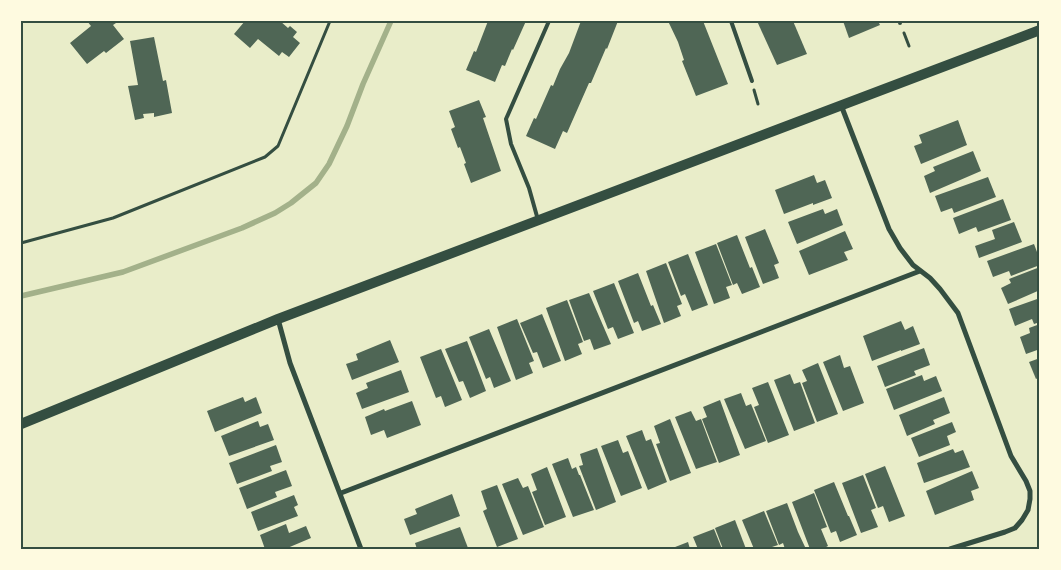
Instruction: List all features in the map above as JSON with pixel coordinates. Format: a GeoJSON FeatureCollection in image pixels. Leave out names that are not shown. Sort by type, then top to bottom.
{"type":"FeatureCollection","features":[{"type":"Feature","properties":{"kind":"main road"},"geometry":{"type":"LineString","coordinates":[[21,424],[278,319],[1040,30]]}},
{"type":"Feature","properties":{"kind":"street"},"geometry":{"type":"LineString","coordinates":[[842,105],[889,229],[900,248],[920,271],[940,289],[958,313],[1011,456],[1030,491],[1028,510],[1015,528],[950,549]]}},
{"type":"Feature","properties":{"kind":"street"},"geometry":{"type":"LineString","coordinates":[[341,493],[920,271]]}},
{"type":"Feature","properties":{"kind":"street"},"geometry":{"type":"LineString","coordinates":[[278,319],[290,363],[361,549]]}},
{"type":"Feature","properties":{"kind":"lane"},"geometry":{"type":"LineString","coordinates":[[538,220],[529,188],[511,144],[506,119],[549,21]]}},
{"type":"Feature","properties":{"kind":"lane"},"geometry":{"type":"LineString","coordinates":[[731,21],[752,81]]}},
{"type":"Feature","properties":{"kind":"path"},"geometry":{"type":"LineString","coordinates":[[21,243],[113,218],[265,157],[278,146],[330,21]]}},
{"type":"Feature","properties":{"kind":"building"},"geometry":{"type":"Polygon","coordinates":[[[87,21],[114,21],[116,23],[113,25],[124,39],[106,53],[104,51],[87,64],[70,43],[91,26],[87,21]]]}},
{"type":"Feature","properties":{"kind":"building"},"geometry":{"type":"Polygon","coordinates":[[[245,21],[280,21],[288,28],[290,26],[297,32],[293,37],[300,43],[289,57],[282,52],[279,56],[258,39],[250,48],[234,34],[245,21]]]}},
{"type":"Feature","properties":{"kind":"building"},"geometry":{"type":"Polygon","coordinates":[[[488,21],[526,21],[505,66],[502,65],[495,82],[466,70],[474,51],[476,52],[488,21]]]}},
{"type":"Feature","properties":{"kind":"building"},"geometry":{"type":"Polygon","coordinates":[[[581,21],[618,21],[607,49],[591,83],[589,83],[567,133],[563,131],[555,149],[526,136],[569,53],[581,21]]]}},
{"type":"Feature","properties":{"kind":"building"},"geometry":{"type":"Polygon","coordinates":[[[668,21],[703,21],[728,84],[696,96],[682,61],[684,60],[678,42],[668,21]]]}},
{"type":"Feature","properties":{"kind":"building"},"geometry":{"type":"Polygon","coordinates":[[[757,21],[793,21],[807,54],[777,65],[757,21]]]}},
{"type":"Feature","properties":{"kind":"building"},"geometry":{"type":"Polygon","coordinates":[[[843,21],[878,21],[880,25],[849,38],[843,21]]]}},
{"type":"Feature","properties":{"kind":"building"},"geometry":{"type":"Polygon","coordinates":[[[154,37],[163,81],[166,80],[172,113],[154,117],[154,113],[143,114],[144,118],[135,120],[128,86],[138,85],[130,41],[154,37]]]}},
{"type":"Feature","properties":{"kind":"building"},"geometry":{"type":"Polygon","coordinates":[[[479,100],[486,117],[483,118],[501,171],[471,183],[464,164],[466,163],[451,129],[455,127],[449,111],[479,100]]]}},
{"type":"Feature","properties":{"kind":"building"},"geometry":{"type":"Polygon","coordinates":[[[958,120],[967,145],[921,164],[914,146],[922,143],[919,135],[958,120]]]}},
{"type":"Feature","properties":{"kind":"building"},"geometry":{"type":"Polygon","coordinates":[[[973,151],[981,171],[930,193],[924,176],[935,171],[933,167],[973,151]]]}},
{"type":"Feature","properties":{"kind":"building"},"geometry":{"type":"Polygon","coordinates":[[[814,175],[817,183],[825,180],[832,198],[784,214],[775,190],[814,175]]]}},
{"type":"Feature","properties":{"kind":"building"},"geometry":{"type":"Polygon","coordinates":[[[988,177],[996,197],[954,213],[952,208],[941,212],[935,196],[988,177]]]}},
{"type":"Feature","properties":{"kind":"building"},"geometry":{"type":"Polygon","coordinates":[[[1003,199],[1011,220],[978,232],[976,227],[959,234],[953,218],[1003,199]]]}},
{"type":"Feature","properties":{"kind":"building"},"geometry":{"type":"Polygon","coordinates":[[[823,209],[825,214],[837,209],[843,225],[797,244],[788,222],[823,209]]]}},
{"type":"Feature","properties":{"kind":"building"},"geometry":{"type":"Polygon","coordinates":[[[1014,222],[1022,242],[979,258],[975,246],[995,239],[992,230],[1014,222]]]}},
{"type":"Feature","properties":{"kind":"building"},"geometry":{"type":"Polygon","coordinates":[[[765,229],[779,263],[774,265],[779,278],[763,284],[745,237],[765,229]]]}},
{"type":"Feature","properties":{"kind":"building"},"geometry":{"type":"Polygon","coordinates":[[[845,231],[853,249],[844,252],[848,260],[809,275],[799,251],[845,231]]]}},
{"type":"Feature","properties":{"kind":"building"},"geometry":{"type":"Polygon","coordinates":[[[737,235],[760,287],[742,294],[737,283],[733,285],[717,243],[737,235]]]}},
{"type":"Feature","properties":{"kind":"building"},"geometry":{"type":"Polygon","coordinates":[[[716,244],[732,285],[726,287],[730,298],[714,304],[695,252],[716,244]]]}},
{"type":"Feature","properties":{"kind":"building"},"geometry":{"type":"Polygon","coordinates":[[[1034,244],[1040,265],[1011,276],[1009,271],[993,277],[987,261],[1034,244]]]}},
{"type":"Feature","properties":{"kind":"building"},"geometry":{"type":"Polygon","coordinates":[[[688,254],[708,305],[692,311],[685,294],[681,296],[668,262],[688,254]]]}},
{"type":"Feature","properties":{"kind":"building"},"geometry":{"type":"Polygon","coordinates":[[[666,263],[682,304],[677,306],[681,316],[664,323],[646,271],[666,263]]]}},
{"type":"Feature","properties":{"kind":"building"},"geometry":{"type":"Polygon","coordinates":[[[1040,267],[1040,290],[1008,304],[1001,288],[1011,283],[1009,279],[1040,267]]]}},
{"type":"Feature","properties":{"kind":"building"},"geometry":{"type":"Polygon","coordinates":[[[638,273],[651,306],[653,305],[661,324],[642,331],[638,321],[634,323],[618,281],[638,273]]]}},
{"type":"Feature","properties":{"kind":"building"},"geometry":{"type":"Polygon","coordinates":[[[614,283],[634,333],[618,339],[613,327],[608,329],[593,291],[614,283]]]}},
{"type":"Feature","properties":{"kind":"building"},"geometry":{"type":"Polygon","coordinates":[[[589,293],[611,344],[594,350],[590,339],[584,341],[569,300],[589,293]]]}},
{"type":"Feature","properties":{"kind":"building"},"geometry":{"type":"Polygon","coordinates":[[[1040,298],[1040,322],[1034,324],[1032,319],[1015,326],[1009,309],[1040,298]]]}},
{"type":"Feature","properties":{"kind":"building"},"geometry":{"type":"Polygon","coordinates":[[[567,300],[583,342],[578,344],[582,354],[565,361],[546,308],[567,300]]]}},
{"type":"Feature","properties":{"kind":"building"},"geometry":{"type":"Polygon","coordinates":[[[542,314],[561,361],[543,368],[537,352],[533,353],[520,323],[542,314]]]}},
{"type":"Feature","properties":{"kind":"building"},"geometry":{"type":"Polygon","coordinates":[[[517,319],[534,361],[529,363],[533,373],[516,380],[497,327],[517,319]]]}},
{"type":"Feature","properties":{"kind":"building"},"geometry":{"type":"Polygon","coordinates":[[[901,321],[905,330],[913,326],[920,344],[872,361],[863,336],[901,321]]]}},
{"type":"Feature","properties":{"kind":"building"},"geometry":{"type":"Polygon","coordinates":[[[1040,324],[1040,349],[1026,354],[1020,337],[1030,333],[1029,328],[1040,324]]]}},
{"type":"Feature","properties":{"kind":"building"},"geometry":{"type":"Polygon","coordinates":[[[489,329],[511,381],[494,388],[490,377],[486,379],[469,337],[489,329]]]}},
{"type":"Feature","properties":{"kind":"building"},"geometry":{"type":"Polygon","coordinates":[[[390,340],[399,362],[352,380],[346,364],[358,360],[356,354],[390,340]]]}},
{"type":"Feature","properties":{"kind":"building"},"geometry":{"type":"Polygon","coordinates":[[[467,341],[486,391],[470,398],[463,381],[459,382],[445,349],[467,341]]]}},
{"type":"Feature","properties":{"kind":"building"},"geometry":{"type":"Polygon","coordinates":[[[924,348],[930,365],[914,371],[916,375],[885,387],[877,366],[924,348]]]}},
{"type":"Feature","properties":{"kind":"building"},"geometry":{"type":"Polygon","coordinates":[[[441,349],[462,400],[445,407],[441,396],[436,398],[420,357],[441,349]]]}},
{"type":"Feature","properties":{"kind":"building"},"geometry":{"type":"Polygon","coordinates":[[[840,355],[844,368],[850,366],[864,403],[843,411],[823,362],[840,355]]]}},
{"type":"Feature","properties":{"kind":"building"},"geometry":{"type":"Polygon","coordinates":[[[1040,358],[1040,377],[1036,379],[1029,362],[1040,358]]]}},
{"type":"Feature","properties":{"kind":"building"},"geometry":{"type":"Polygon","coordinates":[[[818,363],[838,414],[817,422],[802,383],[807,381],[802,370],[818,363]]]}},
{"type":"Feature","properties":{"kind":"building"},"geometry":{"type":"Polygon","coordinates":[[[401,370],[409,392],[362,409],[356,393],[368,388],[366,383],[401,370]]]}},
{"type":"Feature","properties":{"kind":"building"},"geometry":{"type":"Polygon","coordinates":[[[790,374],[794,384],[800,382],[815,423],[794,431],[774,380],[790,374]]]}},
{"type":"Feature","properties":{"kind":"building"},"geometry":{"type":"Polygon","coordinates":[[[922,375],[924,381],[936,376],[942,391],[894,410],[886,389],[922,375]]]}},
{"type":"Feature","properties":{"kind":"building"},"geometry":{"type":"Polygon","coordinates":[[[768,382],[789,435],[768,443],[754,407],[759,405],[752,388],[768,382]]]}},
{"type":"Feature","properties":{"kind":"building"},"geometry":{"type":"Polygon","coordinates":[[[741,393],[746,406],[751,404],[766,441],[745,449],[724,399],[741,393]]]}},
{"type":"Feature","properties":{"kind":"building"},"geometry":{"type":"Polygon","coordinates":[[[243,397],[245,402],[256,397],[262,413],[215,432],[207,411],[243,397]]]}},
{"type":"Feature","properties":{"kind":"building"},"geometry":{"type":"Polygon","coordinates":[[[944,397],[950,413],[933,420],[935,424],[907,436],[899,415],[944,397]]]}},
{"type":"Feature","properties":{"kind":"building"},"geometry":{"type":"Polygon","coordinates":[[[720,400],[740,455],[719,463],[702,419],[707,417],[703,407],[720,400]]]}},
{"type":"Feature","properties":{"kind":"building"},"geometry":{"type":"Polygon","coordinates":[[[412,401],[421,425],[387,438],[384,430],[371,435],[365,417],[412,401]]]}},
{"type":"Feature","properties":{"kind":"building"},"geometry":{"type":"Polygon","coordinates":[[[691,411],[696,421],[701,419],[717,462],[696,469],[675,417],[691,411]]]}},
{"type":"Feature","properties":{"kind":"building"},"geometry":{"type":"Polygon","coordinates":[[[670,419],[691,473],[670,481],[656,444],[660,443],[654,426],[670,419]]]}},
{"type":"Feature","properties":{"kind":"building"},"geometry":{"type":"Polygon","coordinates":[[[258,421],[260,427],[268,424],[274,440],[229,456],[221,436],[258,421]]]}},
{"type":"Feature","properties":{"kind":"building"},"geometry":{"type":"Polygon","coordinates":[[[952,422],[956,432],[947,436],[950,445],[919,457],[911,438],[952,422]]]}},
{"type":"Feature","properties":{"kind":"building"},"geometry":{"type":"Polygon","coordinates":[[[642,430],[646,441],[651,439],[667,482],[648,490],[626,436],[642,430]]]}},
{"type":"Feature","properties":{"kind":"building"},"geometry":{"type":"Polygon","coordinates":[[[618,440],[623,453],[628,451],[642,488],[621,496],[601,446],[618,440]]]}},
{"type":"Feature","properties":{"kind":"building"},"geometry":{"type":"Polygon","coordinates":[[[276,445],[282,462],[270,466],[272,471],[237,484],[229,463],[276,445]]]}},
{"type":"Feature","properties":{"kind":"building"},"geometry":{"type":"Polygon","coordinates":[[[597,448],[616,502],[596,510],[579,466],[583,465],[580,454],[597,448]]]}},
{"type":"Feature","properties":{"kind":"building"},"geometry":{"type":"Polygon","coordinates":[[[953,449],[955,453],[963,450],[970,467],[924,483],[917,463],[953,449]]]}},
{"type":"Feature","properties":{"kind":"building"},"geometry":{"type":"Polygon","coordinates":[[[568,458],[572,469],[576,467],[580,475],[594,510],[573,517],[552,464],[568,458]]]}},
{"type":"Feature","properties":{"kind":"building"},"geometry":{"type":"Polygon","coordinates":[[[885,466],[905,516],[889,522],[883,506],[878,508],[865,474],[885,466]]]}},
{"type":"Feature","properties":{"kind":"building"},"geometry":{"type":"Polygon","coordinates":[[[547,467],[566,517],[545,525],[532,492],[537,490],[531,474],[547,467]]]}},
{"type":"Feature","properties":{"kind":"building"},"geometry":{"type":"Polygon","coordinates":[[[286,470],[292,486],[275,492],[277,497],[247,509],[239,488],[286,470]]]}},
{"type":"Feature","properties":{"kind":"building"},"geometry":{"type":"Polygon","coordinates":[[[972,471],[979,488],[971,491],[974,500],[935,515],[926,491],[972,471]]]}},
{"type":"Feature","properties":{"kind":"building"},"geometry":{"type":"Polygon","coordinates":[[[863,475],[876,508],[871,510],[878,527],[861,533],[842,483],[863,475]]]}},
{"type":"Feature","properties":{"kind":"building"},"geometry":{"type":"Polygon","coordinates":[[[518,478],[523,488],[528,486],[544,527],[523,535],[502,484],[518,478]]]}},
{"type":"Feature","properties":{"kind":"building"},"geometry":{"type":"Polygon","coordinates":[[[834,482],[857,535],[840,542],[836,531],[831,533],[814,490],[834,482]]]}},
{"type":"Feature","properties":{"kind":"building"},"geometry":{"type":"Polygon","coordinates":[[[497,485],[518,539],[497,547],[483,511],[487,509],[481,491],[497,485]]]}},
{"type":"Feature","properties":{"kind":"building"},"geometry":{"type":"Polygon","coordinates":[[[814,493],[827,527],[821,529],[828,546],[822,549],[810,549],[792,502],[814,493]]]}},
{"type":"Feature","properties":{"kind":"building"},"geometry":{"type":"Polygon","coordinates":[[[452,494],[460,516],[410,535],[404,519],[417,514],[415,509],[452,494]]]}},
{"type":"Feature","properties":{"kind":"building"},"geometry":{"type":"Polygon","coordinates":[[[294,495],[298,505],[294,507],[298,516],[258,531],[251,512],[294,495]]]}},
{"type":"Feature","properties":{"kind":"building"},"geometry":{"type":"Polygon","coordinates":[[[787,503],[806,549],[785,549],[783,543],[779,545],[766,511],[787,503]]]}},
{"type":"Feature","properties":{"kind":"building"},"geometry":{"type":"Polygon","coordinates":[[[764,511],[778,545],[772,547],[773,549],[754,549],[742,520],[764,511]]]}},
{"type":"Feature","properties":{"kind":"building"},"geometry":{"type":"Polygon","coordinates":[[[735,520],[746,549],[723,549],[715,528],[735,520]]]}},
{"type":"Feature","properties":{"kind":"building"},"geometry":{"type":"Polygon","coordinates":[[[286,524],[289,533],[306,526],[311,538],[285,549],[265,549],[260,535],[286,524]]]}},
{"type":"Feature","properties":{"kind":"building"},"geometry":{"type":"Polygon","coordinates":[[[460,527],[468,548],[417,549],[415,543],[460,527]]]}},
{"type":"Feature","properties":{"kind":"building"},"geometry":{"type":"Polygon","coordinates":[[[714,529],[722,549],[698,549],[693,537],[714,529]]]}},
{"type":"Feature","properties":{"kind":"building"},"geometry":{"type":"Polygon","coordinates":[[[688,542],[690,549],[670,549],[688,542]]]}},
{"type":"Feature","properties":{"kind":"waterway"},"geometry":{"type":"LineString","coordinates":[[21,296],[123,272],[242,228],[275,213],[291,203],[316,183],[329,164],[391,21]]}}]}
